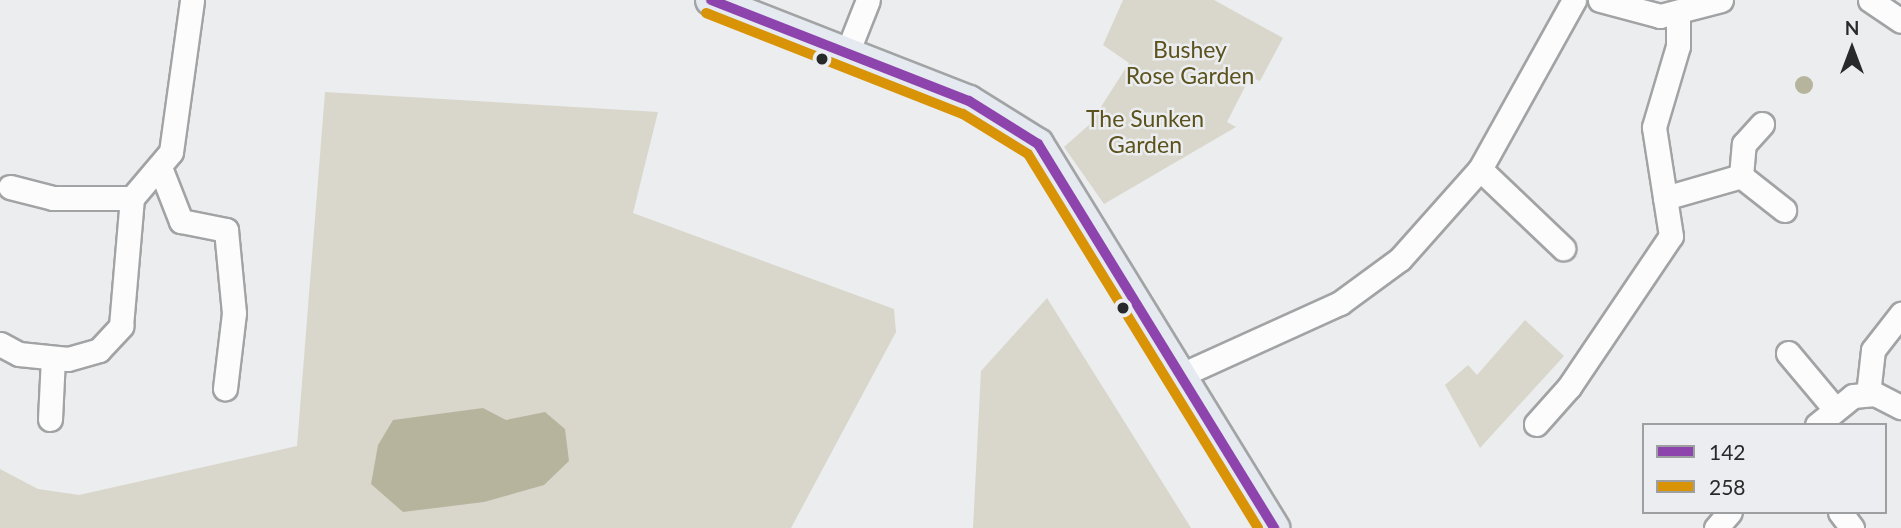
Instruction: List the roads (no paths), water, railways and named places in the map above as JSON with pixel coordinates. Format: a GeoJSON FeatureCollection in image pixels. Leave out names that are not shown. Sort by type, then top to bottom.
{"type":"FeatureCollection","features":[{"type":"Feature","properties":{"kind":"main road"},"geometry":{"type":"LineString","coordinates":[[711,0],[969,101],[1038,144],[1274,528]]}},
{"type":"Feature","properties":{"kind":"street"},"geometry":{"type":"LineString","coordinates":[[0,344],[19,354],[54,358],[99,350],[121,326],[132,198],[161,170],[171,152],[192,0]]}},
{"type":"Feature","properties":{"kind":"street"},"geometry":{"type":"LineString","coordinates":[[847,53],[868,0]]}},
{"type":"Feature","properties":{"kind":"street"},"geometry":{"type":"LineString","coordinates":[[1179,376],[1367,286],[1440,218],[1480,169],[1574,0]]}},
{"type":"Feature","properties":{"kind":"street"},"geometry":{"type":"LineString","coordinates":[[1600,0],[1641,15],[1678,16],[1721,0]]}},
{"type":"Feature","properties":{"kind":"street"},"geometry":{"type":"LineString","coordinates":[[1870,0],[1901,21]]}},
{"type":"Feature","properties":{"kind":"street"},"geometry":{"type":"LineString","coordinates":[[1536,424],[1660,260],[1671,236],[1654,127],[1678,46],[1678,16]]}},
{"type":"Feature","properties":{"kind":"street"},"geometry":{"type":"LineString","coordinates":[[1741,176],[1744,144],[1762,124]]}},
{"type":"Feature","properties":{"kind":"street"},"geometry":{"type":"LineString","coordinates":[[1480,169],[1563,248]]}},
{"type":"Feature","properties":{"kind":"street"},"geometry":{"type":"LineString","coordinates":[[161,170],[181,221],[226,230],[234,313],[225,388]]}},
{"type":"Feature","properties":{"kind":"street"},"geometry":{"type":"LineString","coordinates":[[1665,198],[1741,176]]}},
{"type":"Feature","properties":{"kind":"street"},"geometry":{"type":"LineString","coordinates":[[1741,176],[1784,210]]}},
{"type":"Feature","properties":{"kind":"street"},"geometry":{"type":"LineString","coordinates":[[10,187],[53,198],[132,198]]}},
{"type":"Feature","properties":{"kind":"street"},"geometry":{"type":"LineString","coordinates":[[1868,394],[1873,349],[1901,314]]}},
{"type":"Feature","properties":{"kind":"street"},"geometry":{"type":"LineString","coordinates":[[1788,353],[1834,408]]}},
{"type":"Feature","properties":{"kind":"street"},"geometry":{"type":"LineString","coordinates":[[50,419],[54,358]]}},
{"type":"Feature","properties":{"kind":"street"},"geometry":{"type":"LineString","coordinates":[[1819,423],[1834,408],[1868,394],[1901,407]]}},
{"type":"Feature","properties":{"kind":"street"},"geometry":{"type":"LineString","coordinates":[[1716,528],[1728,514]]}},
{"type":"Feature","properties":{"kind":"park label","name":"Bushey Rose Garden"},"geometry":{"type":"Point","coordinates":[1190,62]}},
{"type":"Feature","properties":{"kind":"park label","name":"The Sunken Garden"},"geometry":{"type":"Point","coordinates":[1145,131]}}]}
